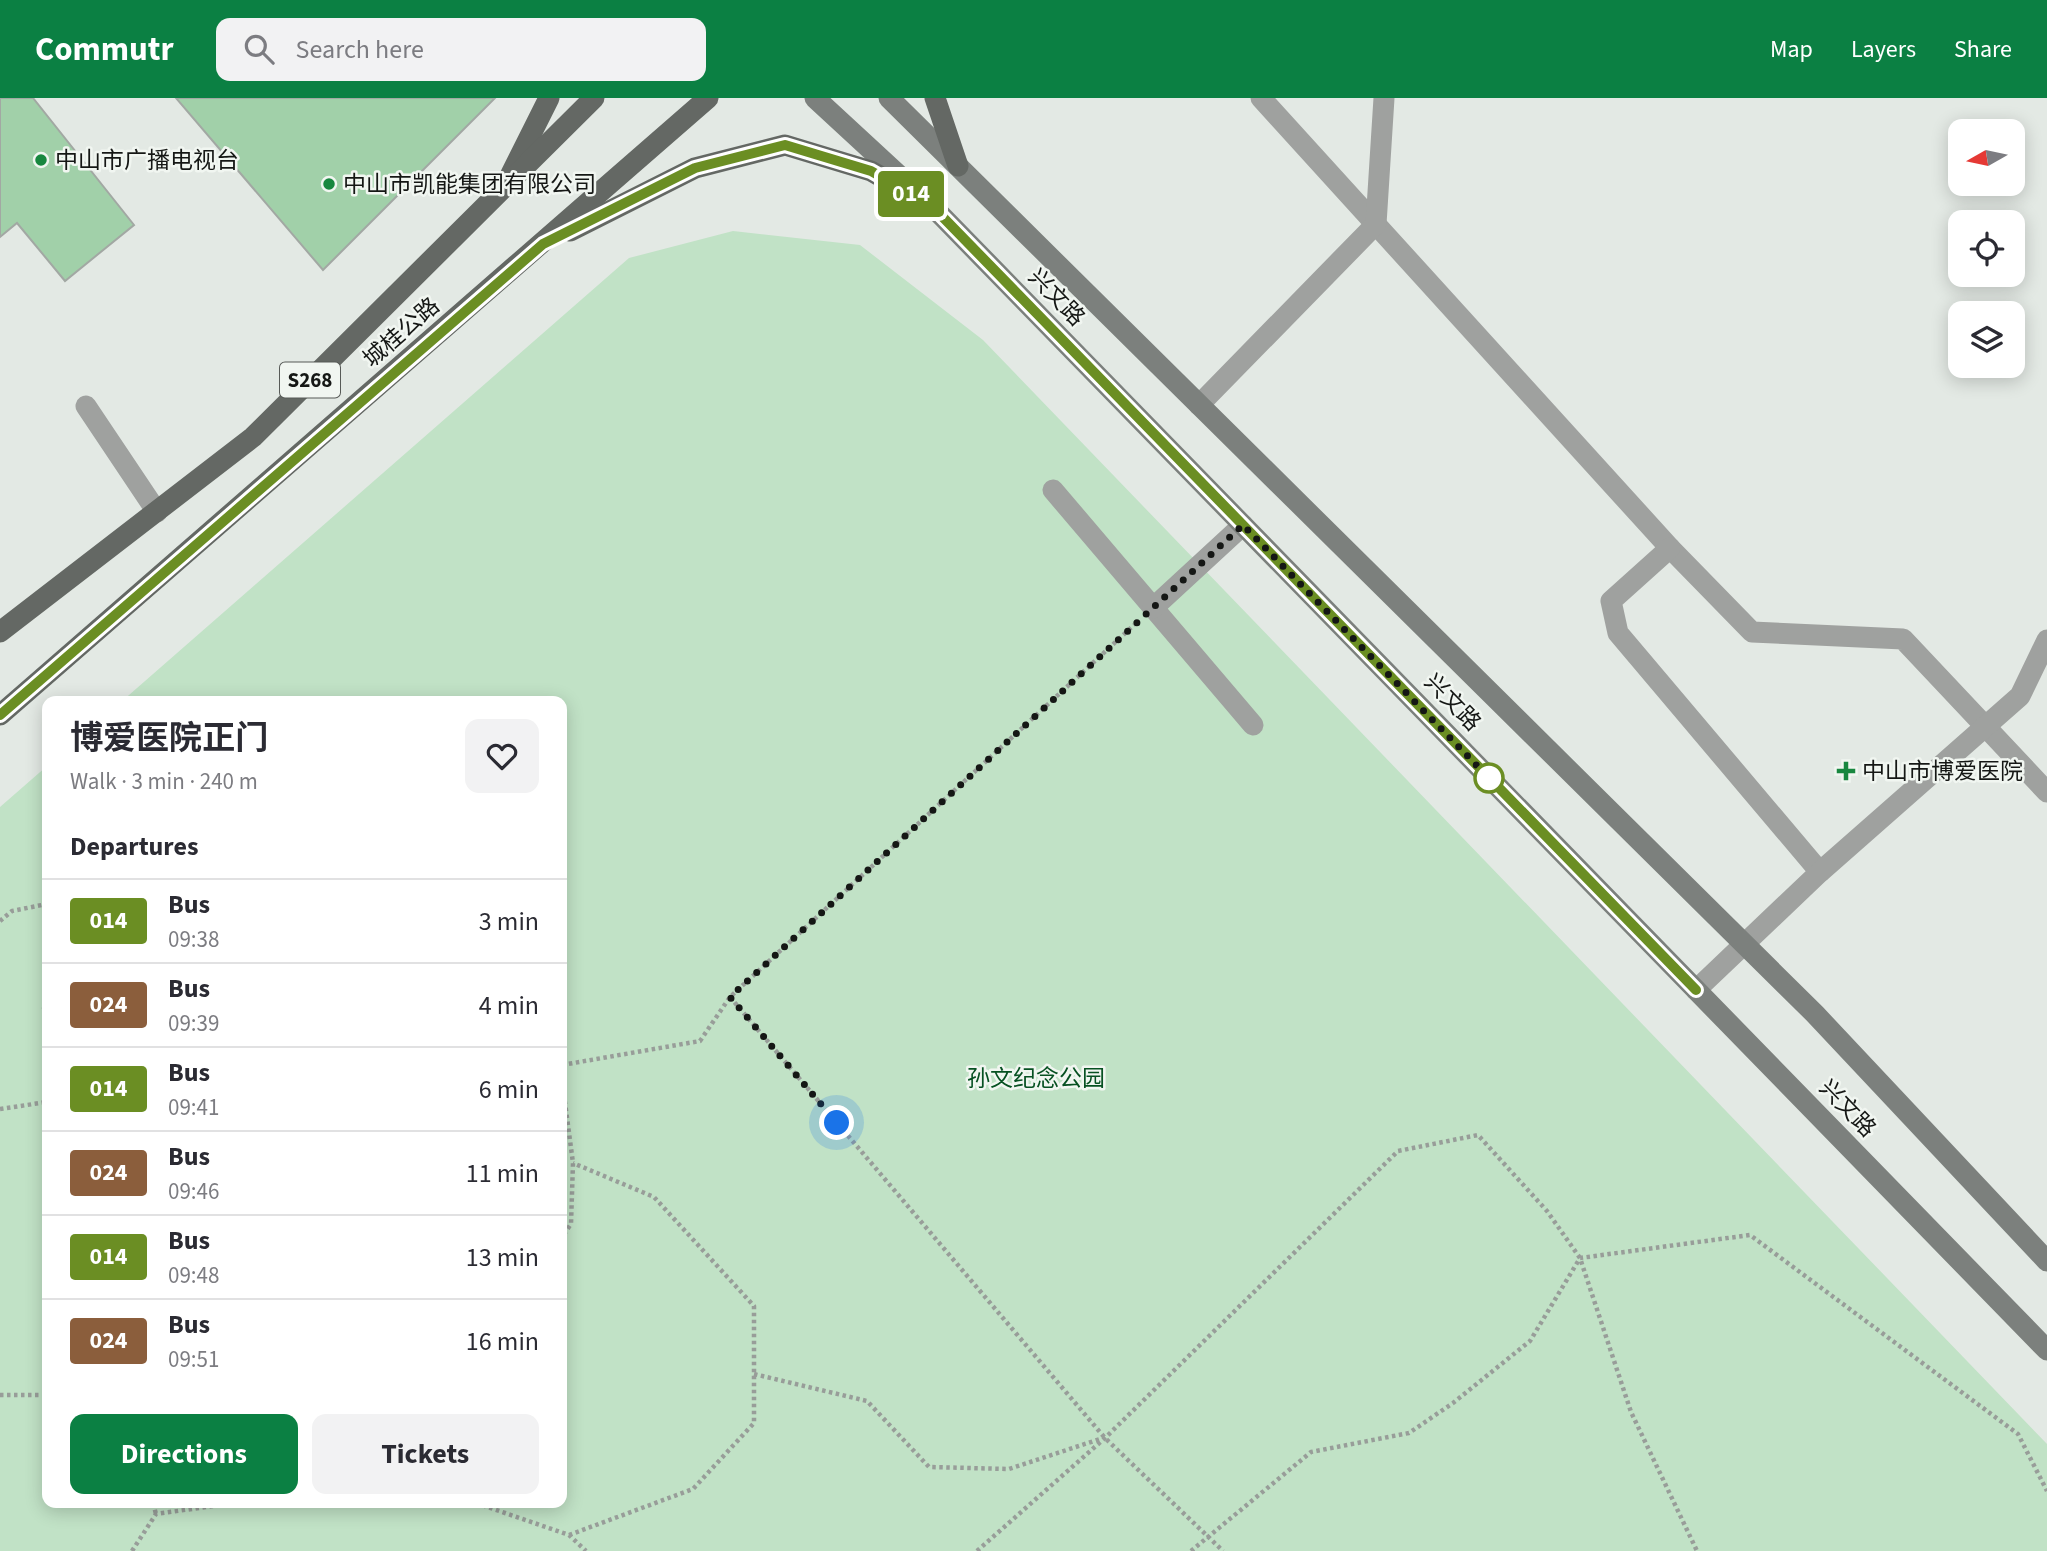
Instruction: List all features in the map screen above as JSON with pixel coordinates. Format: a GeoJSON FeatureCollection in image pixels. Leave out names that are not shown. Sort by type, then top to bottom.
{"type":"FeatureCollection","features":[{"type":"Feature","properties":{"kind":"main road"},"geometry":{"type":"LineString","coordinates":[[503,191],[549,98]]}},
{"type":"Feature","properties":{"kind":"main road","name":"城桂公路"},"geometry":{"type":"LineString","coordinates":[[0,632],[253,437],[594,98]]}},
{"type":"Feature","properties":{"kind":"main road","name":"城桂公路"},"geometry":{"type":"LineString","coordinates":[[0,715],[708,98]]}},
{"type":"Feature","properties":{"kind":"main road","name":"兴文路"},"geometry":{"type":"LineString","coordinates":[[815,98],[932,206],[2047,1349]]}},
{"type":"Feature","properties":{"kind":"main road","name":"兴文路"},"geometry":{"type":"LineString","coordinates":[[889,98],[1815,1014],[2047,1261]]}},
{"type":"Feature","properties":{"kind":"main road"},"geometry":{"type":"LineString","coordinates":[[935,98],[958,166]]}},
{"type":"Feature","properties":{"kind":"main road"},"geometry":{"type":"LineString","coordinates":[[543,244],[695,168],[785,145],[871,171],[932,206]]}},
{"type":"Feature","properties":{"kind":"street"},"geometry":{"type":"LineString","coordinates":[[1261,98],[1670,548],[1752,632],[1903,639],[2047,792]]}},
{"type":"Feature","properties":{"kind":"street"},"geometry":{"type":"LineString","coordinates":[[1199,405],[1376,224],[1384,98]]}},
{"type":"Feature","properties":{"kind":"street"},"geometry":{"type":"LineString","coordinates":[[86,405],[157,512]]}},
{"type":"Feature","properties":{"kind":"street"},"geometry":{"type":"LineString","coordinates":[[1053,491],[1253,725]]}},
{"type":"Feature","properties":{"kind":"street"},"geometry":{"type":"LineString","coordinates":[[1153,608],[1243,525]]}},
{"type":"Feature","properties":{"kind":"street"},"geometry":{"type":"LineString","coordinates":[[1670,548],[1611,601],[1618,633],[1820,872]]}},
{"type":"Feature","properties":{"kind":"street"},"geometry":{"type":"LineString","coordinates":[[1696,990],[1820,872],[2020,696],[2047,640]]}},
{"type":"Feature","properties":{"kind":"path"},"geometry":{"type":"LineString","coordinates":[[567,1064],[700,1041],[730,997],[1153,608]]}},
{"type":"Feature","properties":{"kind":"path"},"geometry":{"type":"LineString","coordinates":[[0,921],[12,911],[42,905]]}},
{"type":"Feature","properties":{"kind":"path"},"geometry":{"type":"LineString","coordinates":[[730,997],[1105,1438],[1223,1551]]}},
{"type":"Feature","properties":{"kind":"path"},"geometry":{"type":"LineString","coordinates":[[0,1109],[42,1103]]}},
{"type":"Feature","properties":{"kind":"path"},"geometry":{"type":"LineString","coordinates":[[567,1118],[573,1163],[570,1224],[567,1229]]}},
{"type":"Feature","properties":{"kind":"path"},"geometry":{"type":"LineString","coordinates":[[977,1551],[1105,1438],[1398,1151],[1478,1135],[1546,1211],[1580,1258],[1631,1412],[1697,1551]]}},
{"type":"Feature","properties":{"kind":"path"},"geometry":{"type":"LineString","coordinates":[[569,1535],[693,1489],[754,1423],[754,1306],[654,1197],[573,1163]]}},
{"type":"Feature","properties":{"kind":"path"},"geometry":{"type":"LineString","coordinates":[[1580,1258],[1750,1235],[2018,1434],[2047,1491]]}},
{"type":"Feature","properties":{"kind":"path"},"geometry":{"type":"LineString","coordinates":[[1191,1551],[1311,1452],[1409,1433],[1453,1403],[1530,1341],[1580,1258]]}},
{"type":"Feature","properties":{"kind":"path"},"geometry":{"type":"LineString","coordinates":[[754,1374],[867,1401],[929,1467],[1009,1469],[1105,1438]]}},
{"type":"Feature","properties":{"kind":"path"},"geometry":{"type":"LineString","coordinates":[[0,1395],[42,1395]]}},
{"type":"Feature","properties":{"kind":"path"},"geometry":{"type":"LineString","coordinates":[[132,1551],[156,1514],[154,1508]]}},
{"type":"Feature","properties":{"kind":"path"},"geometry":{"type":"LineString","coordinates":[[156,1514],[199,1508]]}},
{"type":"Feature","properties":{"kind":"path"},"geometry":{"type":"LineString","coordinates":[[491,1508],[569,1535],[586,1551]]}},
{"type":"Feature","properties":{"kind":"green space","name":"孙文纪念公园"},"geometry":{"type":"Polygon","coordinates":[[[733,231],[860,245],[983,340],[2047,1444],[2047,1551],[0,1551],[0,807],[42,770],[42,1508],[567,1508],[567,696],[128,696],[629,258],[733,231]]]}},
{"type":"Feature","properties":{"kind":"building","name":"中山市广播电视台"},"geometry":{"type":"Polygon","coordinates":[[[0,98],[33,98],[134,225],[65,281],[17,223],[0,237],[0,98]]]}},
{"type":"Feature","properties":{"kind":"building","name":"中山市凯能集团有限公司"},"geometry":{"type":"Polygon","coordinates":[[[176,98],[495,98],[323,270],[176,98]]]}},
{"type":"Feature","properties":{"kind":"bus line","name":"014"},"geometry":{"type":"LineString","coordinates":[[0,715],[543,244],[695,168],[785,145],[871,171],[932,206],[1696,990]]}},
{"type":"Feature","properties":{"kind":"place","name":"中山市广播电视台"},"geometry":{"type":"Point","coordinates":[41,160]}},
{"type":"Feature","properties":{"kind":"place","name":"中山市凯能集团有限公司"},"geometry":{"type":"Point","coordinates":[329,184]}},
{"type":"Feature","properties":{"kind":"place","name":"中山市博爱医院"},"geometry":{"type":"Point","coordinates":[1846,771]}},
{"type":"Feature","properties":{"kind":"route"},"geometry":{"type":"LineString","coordinates":[[837,1123],[730,997],[1243,525],[1489,778]]}}]}
